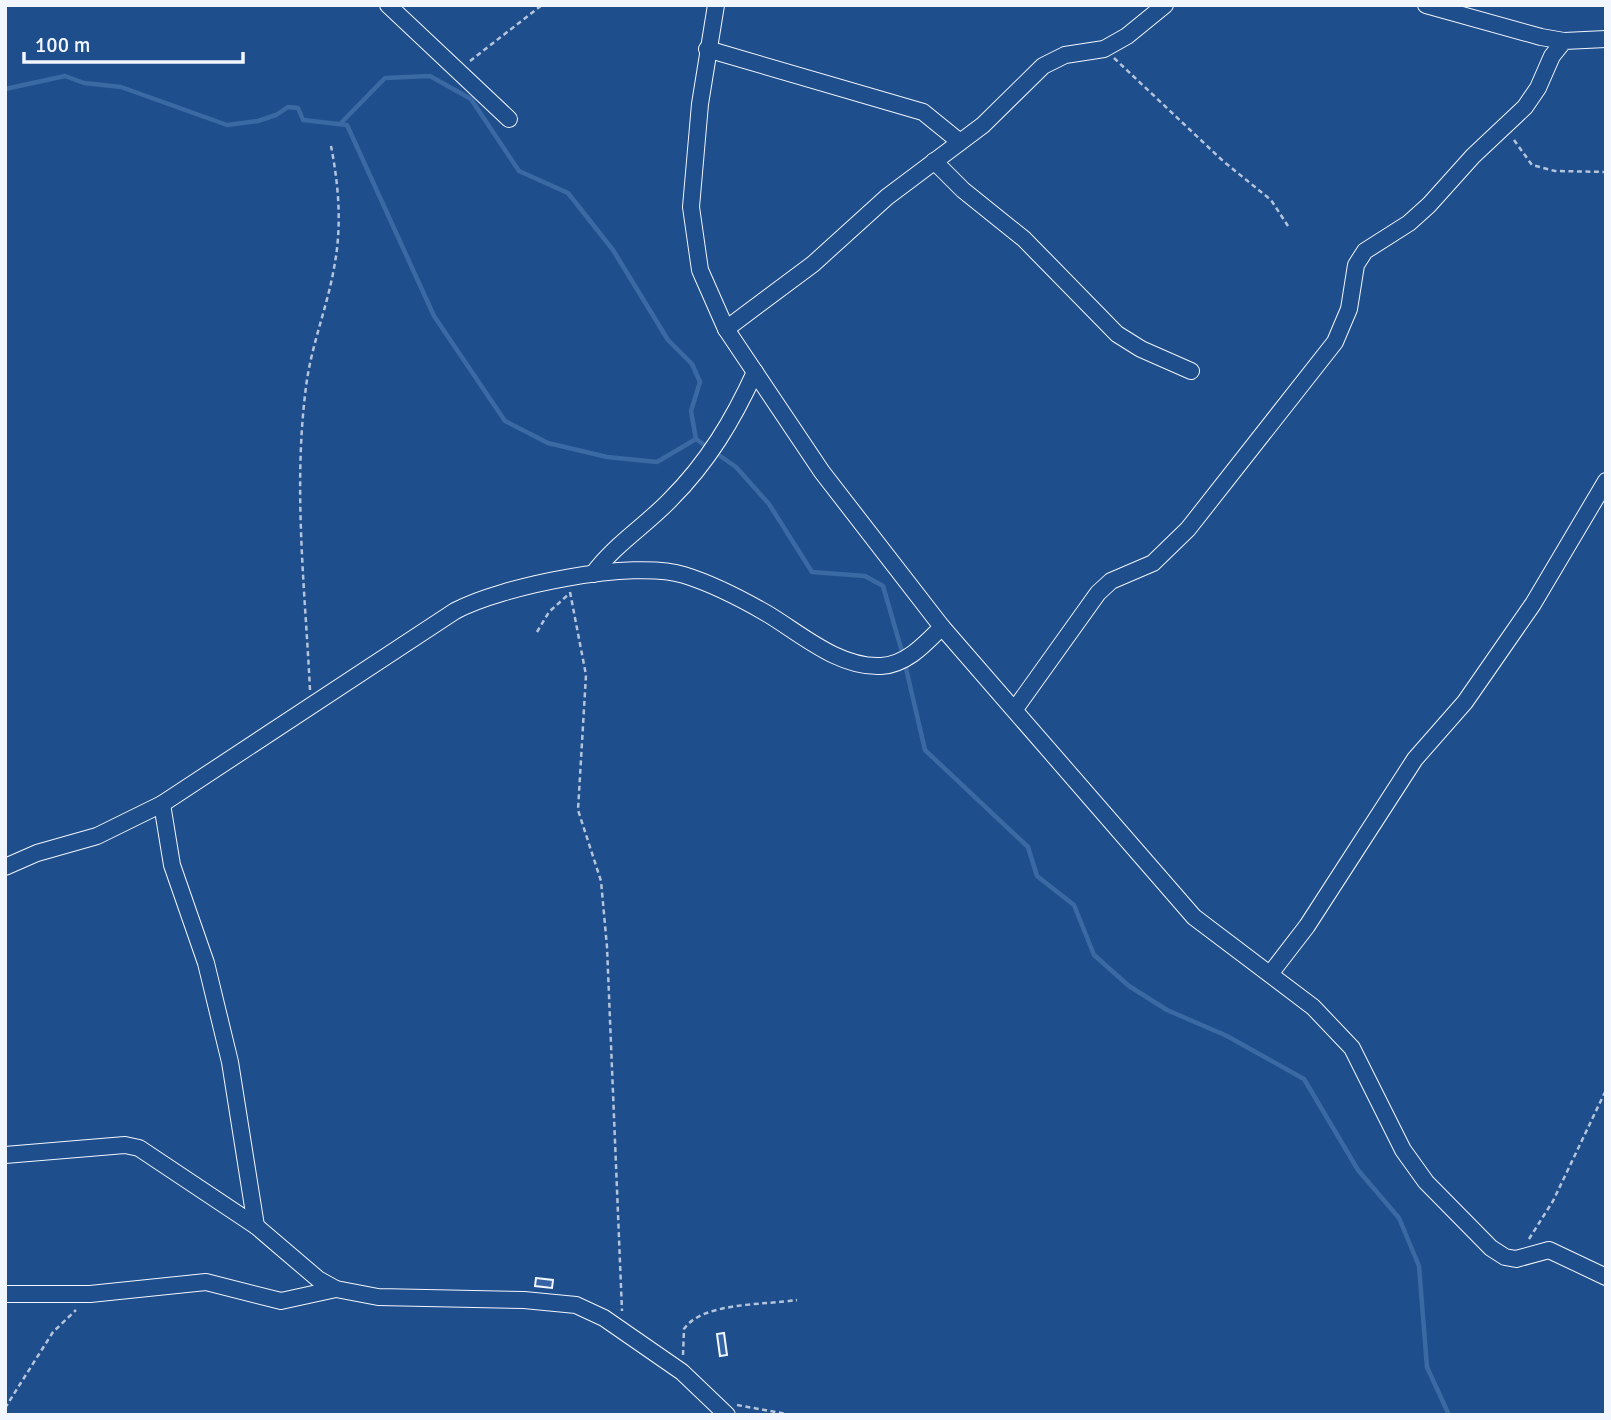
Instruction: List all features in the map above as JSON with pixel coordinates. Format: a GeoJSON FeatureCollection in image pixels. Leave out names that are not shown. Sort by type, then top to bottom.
{"type":"FeatureCollection","features":[{"type":"Feature","properties":{"kind":"street"},"geometry":{"type":"LineString","coordinates":[[388,5],[509,119]]}},
{"type":"Feature","properties":{"kind":"street"},"geometry":{"type":"LineString","coordinates":[[716,5],[707,49],[691,207],[699,270],[726,329],[822,472],[942,627],[1194,917],[1270,974],[1295,997],[1313,1007],[1352,1048],[1404,1150],[1426,1182],[1491,1248],[1516,1259],[1549,1250],[1606,1277]]}},
{"type":"Feature","properties":{"kind":"street"},"geometry":{"type":"LineString","coordinates":[[726,329],[813,264],[887,197],[1014,97],[1043,66],[1065,55],[1104,49],[1126,36],[1165,5]]}},
{"type":"Feature","properties":{"kind":"street"},"geometry":{"type":"LineString","coordinates":[[1426,5],[1541,37],[1564,41],[1606,39]]}},
{"type":"Feature","properties":{"kind":"street"},"geometry":{"type":"LineString","coordinates":[[1015,709],[1098,593],[1111,580],[1153,563],[1188,529],[1335,342],[1349,309],[1356,265],[1365,251],[1409,223],[1429,205],[1532,99],[1552,56],[1564,41]]}},
{"type":"Feature","properties":{"kind":"street"},"geometry":{"type":"LineString","coordinates":[[707,49],[923,111],[960,142]]}},
{"type":"Feature","properties":{"kind":"street"},"geometry":{"type":"LineString","coordinates":[[934,161],[963,190],[1024,239],[1117,334],[1141,349],[1191,371]]}},
{"type":"Feature","properties":{"kind":"street"},"geometry":{"type":"LineString","coordinates":[[593,575],[607,555],[670,501],[713,451],[733,420],[755,372]]}},
{"type":"Feature","properties":{"kind":"street"},"geometry":{"type":"LineString","coordinates":[[1270,974],[1307,926],[1415,759],[1465,702],[1525,614],[1606,481]]}},
{"type":"Feature","properties":{"kind":"street"},"geometry":{"type":"LineString","coordinates":[[5,867],[37,853],[97,836],[162,804],[311,704],[474,601],[569,586],[593,575],[645,572],[681,574],[725,591],[830,653],[859,663],[881,666],[904,659],[942,627]]}},
{"type":"Feature","properties":{"kind":"street"},"geometry":{"type":"LineString","coordinates":[[162,804],[172,865],[206,963],[230,1062],[256,1226]]}},
{"type":"Feature","properties":{"kind":"street"},"geometry":{"type":"LineString","coordinates":[[5,1155],[132,1145],[159,1160],[180,1178],[256,1226],[318,1279],[337,1289],[378,1297],[524,1300],[576,1305],[604,1318],[682,1372],[727,1415]]}},
{"type":"Feature","properties":{"kind":"street"},"geometry":{"type":"LineString","coordinates":[[5,1294],[90,1294],[206,1282],[281,1301],[337,1289]]}},
{"type":"Feature","properties":{"kind":"path"},"geometry":{"type":"LineString","coordinates":[[457,71],[542,5]]}},
{"type":"Feature","properties":{"kind":"path"},"geometry":{"type":"LineString","coordinates":[[1104,49],[1223,161],[1271,200],[1288,226]]}},
{"type":"Feature","properties":{"kind":"path"},"geometry":{"type":"LineString","coordinates":[[1506,124],[1519,150],[1532,166],[1555,171],[1606,172]]}},
{"type":"Feature","properties":{"kind":"path"},"geometry":{"type":"LineString","coordinates":[[311,704],[299,466],[306,385],[319,321],[334,269],[340,215],[331,146]]}},
{"type":"Feature","properties":{"kind":"path"},"geometry":{"type":"LineString","coordinates":[[537,632],[569,586]]}},
{"type":"Feature","properties":{"kind":"path"},"geometry":{"type":"LineString","coordinates":[[569,586],[586,675],[578,810],[601,881],[607,947],[624,1332]]}},
{"type":"Feature","properties":{"kind":"path"},"geometry":{"type":"LineString","coordinates":[[1516,1259],[1553,1201],[1606,1090]]}},
{"type":"Feature","properties":{"kind":"path"},"geometry":{"type":"LineString","coordinates":[[682,1372],[684,1329],[699,1314],[726,1307],[797,1300]]}},
{"type":"Feature","properties":{"kind":"path"},"geometry":{"type":"LineString","coordinates":[[5,1408],[62,1320],[80,1308]]}},
{"type":"Feature","properties":{"kind":"path"},"geometry":{"type":"LineString","coordinates":[[714,1402],[792,1415]]}},
{"type":"Feature","properties":{"kind":"building"},"geometry":{"type":"Polygon","coordinates":[[[536,1278],[553,1280],[552,1288],[535,1286],[536,1278]]]}},
{"type":"Feature","properties":{"kind":"building"},"geometry":{"type":"Polygon","coordinates":[[[724,1333],[727,1355],[720,1356],[717,1334],[724,1333]]]}},
{"type":"Feature","properties":{"kind":"waterway"},"geometry":{"type":"LineString","coordinates":[[5,89],[65,76],[84,83],[121,87],[227,125],[258,121],[276,115],[288,107],[298,108],[303,120],[347,125],[434,316],[505,421],[548,443],[607,457],[657,462],[696,439],[736,467],[769,504],[812,572],[865,576],[883,586],[903,655]]}},
{"type":"Feature","properties":{"kind":"waterway"},"geometry":{"type":"LineString","coordinates":[[341,123],[385,78],[430,76],[471,99],[519,171],[568,193],[613,250],[668,340],[692,364],[700,382],[691,411],[696,439]]}},
{"type":"Feature","properties":{"kind":"waterway"},"geometry":{"type":"LineString","coordinates":[[905,664],[925,750],[1028,847],[1037,876],[1074,905],[1094,955],[1129,986],[1167,1010],[1227,1036],[1304,1079],[1358,1170],[1399,1218],[1419,1266],[1427,1367],[1449,1415]]}}]}
